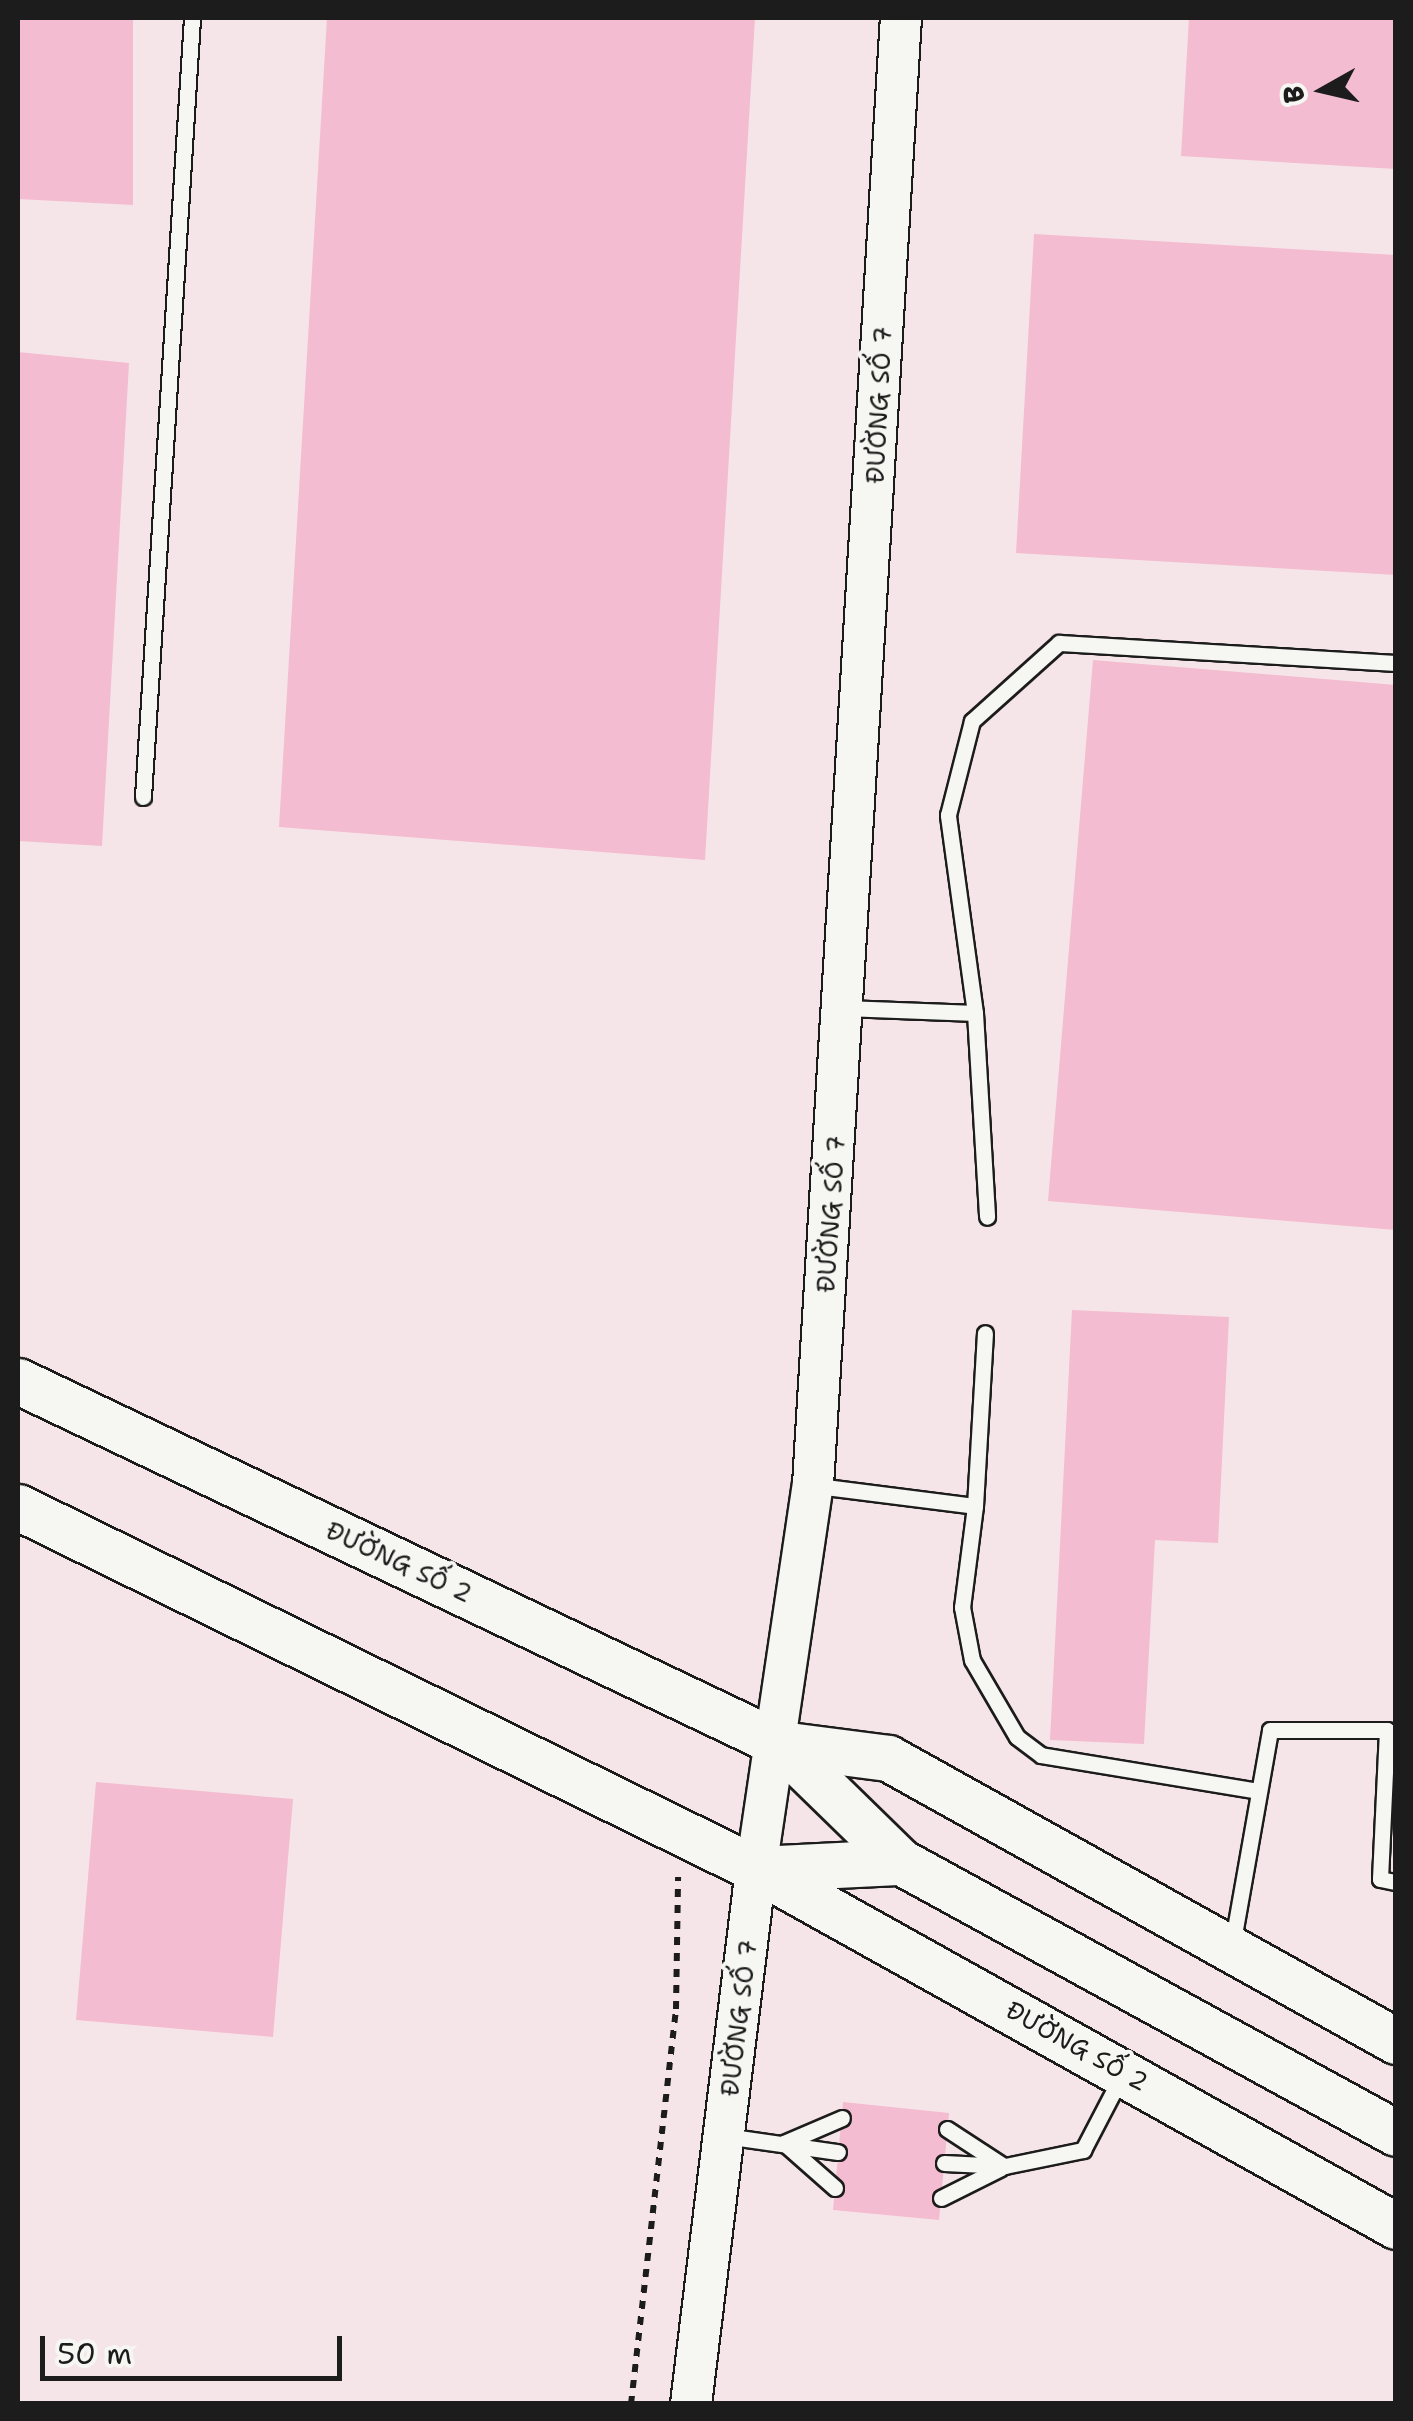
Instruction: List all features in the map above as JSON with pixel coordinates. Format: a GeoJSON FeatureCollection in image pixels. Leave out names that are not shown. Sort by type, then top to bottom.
{"type":"FeatureCollection","features":[{"type":"Feature","properties":{"kind":"main road","name":"ĐƯỜNG SỐ 2"},"geometry":{"type":"LineString","coordinates":[[18,1381],[780,1744],[888,1758],[1396,2042]]}},
{"type":"Feature","properties":{"kind":"main road","name":"ĐƯỜNG SỐ 2"},"geometry":{"type":"LineString","coordinates":[[18,1507],[756,1870],[1396,2226]]}},
{"type":"Feature","properties":{"kind":"main road","name":"ĐƯỜNG SỐ 2"},"geometry":{"type":"LineString","coordinates":[[780,1744],[901,1862],[1396,2133]]}},
{"type":"Feature","properties":{"kind":"main road"},"geometry":{"type":"LineString","coordinates":[[756,1870],[901,1862]]}},
{"type":"Feature","properties":{"kind":"street","name":"ĐƯỜNG SỐ 7"},"geometry":{"type":"LineString","coordinates":[[691,2404],[756,1870],[780,1744],[813,1485],[845,1008],[901,18]]}},
{"type":"Feature","properties":{"kind":"lane"},"geometry":{"type":"LineString","coordinates":[[143,797],[192,18]]}},
{"type":"Feature","properties":{"kind":"lane"},"geometry":{"type":"LineString","coordinates":[[987,1218],[975,1013],[948,815],[972,721],[1059,642],[1396,663]]}},
{"type":"Feature","properties":{"kind":"lane"},"geometry":{"type":"LineString","coordinates":[[845,1008],[975,1013]]}},
{"type":"Feature","properties":{"kind":"lane"},"geometry":{"type":"LineString","coordinates":[[985,1333],[975,1506],[962,1607],[972,1660],[1017,1737],[1041,1755],[1258,1791]]}},
{"type":"Feature","properties":{"kind":"lane"},"geometry":{"type":"LineString","coordinates":[[813,1485],[975,1506]]}},
{"type":"Feature","properties":{"kind":"lane"},"geometry":{"type":"LineString","coordinates":[[1231,1950],[1270,1730],[1387,1730],[1380,1879],[1396,1882]]}},
{"type":"Feature","properties":{"kind":"lane"},"geometry":{"type":"LineString","coordinates":[[944,2163],[1005,2166],[1084,2150],[1124,2072]]}},
{"type":"Feature","properties":{"kind":"lane"},"geometry":{"type":"LineString","coordinates":[[784,2142],[842,2118]]}},
{"type":"Feature","properties":{"kind":"lane"},"geometry":{"type":"LineString","coordinates":[[947,2129],[1005,2166]]}},
{"type":"Feature","properties":{"kind":"lane"},"geometry":{"type":"LineString","coordinates":[[725,2136],[838,2152]]}},
{"type":"Feature","properties":{"kind":"lane"},"geometry":{"type":"LineString","coordinates":[[784,2142],[835,2188]]}},
{"type":"Feature","properties":{"kind":"lane"},"geometry":{"type":"LineString","coordinates":[[941,2198],[1005,2166]]}},
{"type":"Feature","properties":{"kind":"path"},"geometry":{"type":"LineString","coordinates":[[631,2404],[676,2008],[679,1831]]}},
{"type":"Feature","properties":{"kind":"shaded area"},"geometry":{"type":"Polygon","coordinates":[[[18,18],[1395,18],[1395,2403],[18,2403],[18,18]]]}},
{"type":"Feature","properties":{"kind":"building"},"geometry":{"type":"Polygon","coordinates":[[[18,18],[133,18],[133,205],[18,199],[18,18]]]}},
{"type":"Feature","properties":{"kind":"building"},"geometry":{"type":"Polygon","coordinates":[[[327,18],[755,18],[705,860],[279,827],[327,18]]]}},
{"type":"Feature","properties":{"kind":"building"},"geometry":{"type":"Polygon","coordinates":[[[1189,18],[1396,18],[1396,169],[1181,156],[1189,18]]]}},
{"type":"Feature","properties":{"kind":"building"},"geometry":{"type":"Polygon","coordinates":[[[1034,234],[1396,255],[1396,575],[1016,553],[1034,234]]]}},
{"type":"Feature","properties":{"kind":"building"},"geometry":{"type":"Polygon","coordinates":[[[18,352],[129,363],[102,846],[18,841],[18,352]]]}},
{"type":"Feature","properties":{"kind":"building"},"geometry":{"type":"Polygon","coordinates":[[[1093,660],[1396,685],[1396,1230],[1048,1201],[1093,660]]]}},
{"type":"Feature","properties":{"kind":"building"},"geometry":{"type":"Polygon","coordinates":[[[1072,1310],[1229,1317],[1218,1543],[1155,1540],[1144,1744],[1050,1740],[1072,1310]]]}},
{"type":"Feature","properties":{"kind":"building"},"geometry":{"type":"Polygon","coordinates":[[[96,1782],[293,1799],[273,2037],[76,2020],[96,1782]]]}},
{"type":"Feature","properties":{"kind":"building"},"geometry":{"type":"Polygon","coordinates":[[[843,2102],[949,2113],[939,2220],[833,2210],[843,2102]]]}}]}
